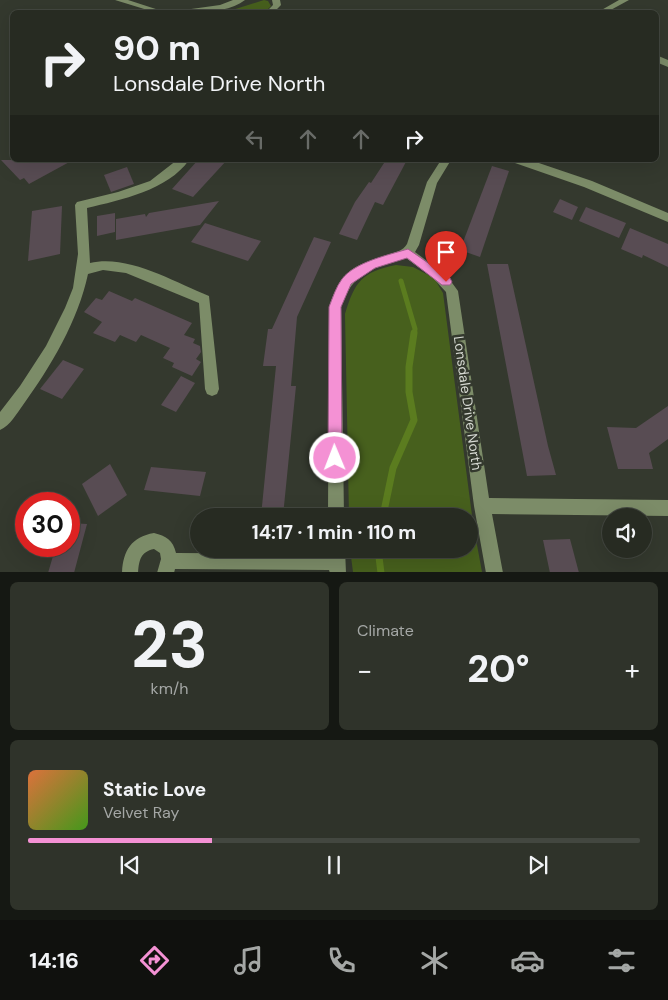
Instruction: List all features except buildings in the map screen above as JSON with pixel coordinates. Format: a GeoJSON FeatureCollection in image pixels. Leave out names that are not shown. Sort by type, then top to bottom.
{"type":"FeatureCollection","features":[{"type":"Feature","properties":{"kind":"street"},"geometry":{"type":"LineString","coordinates":[[119,0],[154,10]]}},
{"type":"Feature","properties":{"kind":"street"},"geometry":{"type":"LineString","coordinates":[[199,10],[221,7],[240,0]]}},
{"type":"Feature","properties":{"kind":"street"},"geometry":{"type":"LineString","coordinates":[[606,10],[625,0]]}},
{"type":"Feature","properties":{"kind":"street"},"geometry":{"type":"LineString","coordinates":[[0,423],[29,384],[60,331],[75,300],[83,270],[81,205],[119,196],[154,184],[182,162]]}},
{"type":"Feature","properties":{"kind":"street"},"geometry":{"type":"LineString","coordinates":[[336,508],[335,307],[340,292],[347,280],[357,272],[371,264],[408,253],[413,245],[432,182],[445,162]]}},
{"type":"Feature","properties":{"kind":"street"},"geometry":{"type":"LineString","coordinates":[[525,162],[588,184],[668,218]]}},
{"type":"Feature","properties":{"kind":"street","name":"Lonsdale Drive North"},"geometry":{"type":"LineString","coordinates":[[408,253],[417,262],[439,275],[452,291],[482,506],[495,572]]}},
{"type":"Feature","properties":{"kind":"street"},"geometry":{"type":"LineString","coordinates":[[83,270],[103,265],[127,268],[205,300],[212,389]]}},
{"type":"Feature","properties":{"kind":"street"},"geometry":{"type":"LineString","coordinates":[[482,506],[668,508]]}},
{"type":"Feature","properties":{"kind":"street"},"geometry":{"type":"LineString","coordinates":[[130,572],[130,560],[136,549],[146,542],[156,540],[165,545],[168,550],[168,567],[337,561]]}},
{"type":"Feature","properties":{"kind":"green space"},"geometry":{"type":"Polygon","coordinates":[[[264,0],[268,1],[271,6],[267,10],[232,10],[264,0]]]}},
{"type":"Feature","properties":{"kind":"green space"},"geometry":{"type":"Polygon","coordinates":[[[396,265],[413,267],[434,278],[443,293],[471,508],[349,508],[345,314],[352,293],[362,280],[375,271],[396,265]]]}},
{"type":"Feature","properties":{"kind":"green space"},"geometry":{"type":"Polygon","coordinates":[[[478,550],[482,572],[353,572],[351,558],[478,558],[478,550]]]}},
{"type":"Feature","properties":{"kind":"waterway"},"geometry":{"type":"LineString","coordinates":[[401,281],[415,329],[414,335]]}},
{"type":"Feature","properties":{"kind":"waterway"},"geometry":{"type":"LineString","coordinates":[[385,508],[393,468],[414,420],[409,392],[409,367],[414,333]]}},
{"type":"Feature","properties":{"kind":"waterway"},"geometry":{"type":"LineString","coordinates":[[379,558],[381,572]]}},
{"type":"Feature","properties":{"kind":"route"},"geometry":{"type":"LineString","coordinates":[[335,458],[335,307],[340,292],[347,280],[371,264],[384,262],[408,253],[417,262],[439,275],[446,282]]}}]}
